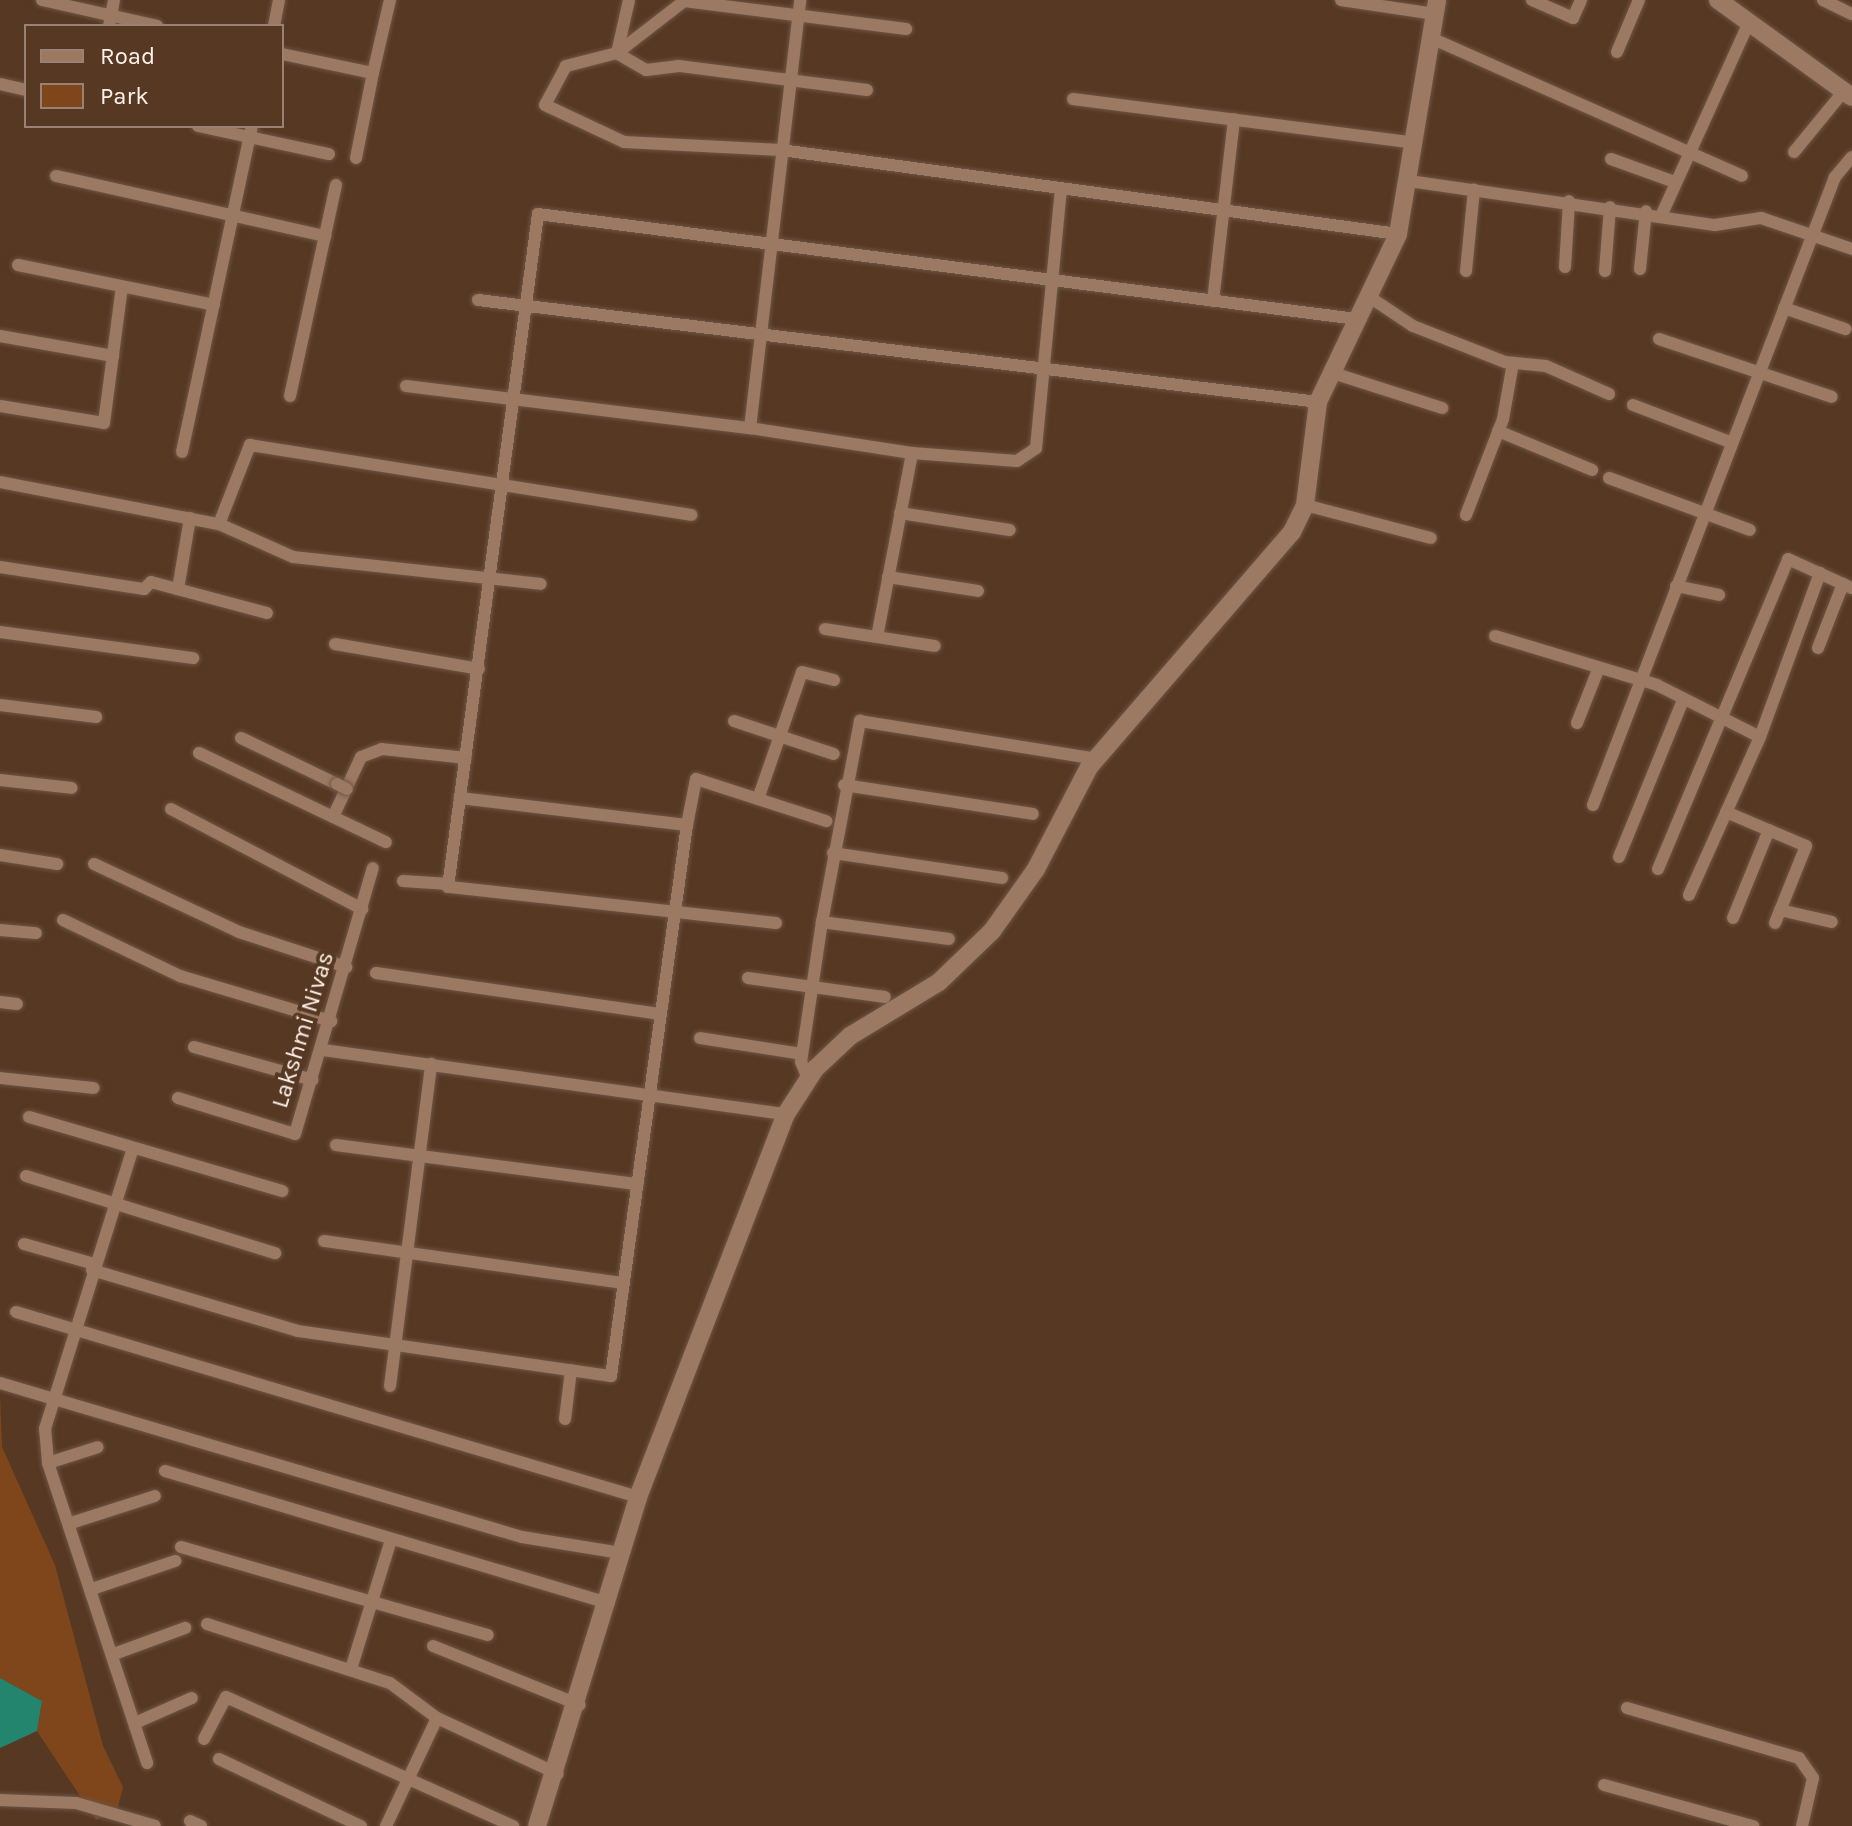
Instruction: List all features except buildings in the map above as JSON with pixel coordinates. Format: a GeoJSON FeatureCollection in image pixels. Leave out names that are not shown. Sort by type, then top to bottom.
{"type":"FeatureCollection","features":[{"type":"Feature","properties":{"kind":"street"},"geometry":{"type":"LineString","coordinates":[[42,0],[110,21],[138,24]]}},
{"type":"Feature","properties":{"kind":"street"},"geometry":{"type":"LineString","coordinates":[[110,21],[114,0]]}},
{"type":"Feature","properties":{"kind":"street"},"geometry":{"type":"LineString","coordinates":[[274,24],[279,0]]}},
{"type":"Feature","properties":{"kind":"street"},"geometry":{"type":"LineString","coordinates":[[356,158],[390,0]]}},
{"type":"Feature","properties":{"kind":"street"},"geometry":{"type":"LineString","coordinates":[[617,53],[629,0]]}},
{"type":"Feature","properties":{"kind":"street"},"geometry":{"type":"LineString","coordinates":[[750,428],[774,244],[781,150],[800,0]]}},
{"type":"Feature","properties":{"kind":"street"},"geometry":{"type":"LineString","coordinates":[[537,1826],[580,1705],[638,1497],[786,1114],[808,1079],[850,1036],[939,982],[992,931],[1096,759],[1292,532],[1305,505],[1318,402],[1398,234],[1409,181],[1410,142],[1436,7],[1341,0]]}},
{"type":"Feature","properties":{"kind":"street"},"geometry":{"type":"LineString","coordinates":[[1532,0],[1573,18],[1581,0]]}},
{"type":"Feature","properties":{"kind":"street"},"geometry":{"type":"LineString","coordinates":[[1617,52],[1639,0]]}},
{"type":"Feature","properties":{"kind":"street"},"geometry":{"type":"LineString","coordinates":[[1718,0],[1848,94],[1794,152]]}},
{"type":"Feature","properties":{"kind":"street"},"geometry":{"type":"LineString","coordinates":[[1823,0],[1852,14]]}},
{"type":"Feature","properties":{"kind":"street"},"geometry":{"type":"LineString","coordinates":[[906,29],[684,1],[617,53],[566,66],[545,105],[624,142],[781,150],[1398,234]]}},
{"type":"Feature","properties":{"kind":"street"},"geometry":{"type":"LineString","coordinates":[[1662,214],[1748,24]]}},
{"type":"Feature","properties":{"kind":"street"},"geometry":{"type":"LineString","coordinates":[[1431,38],[1742,176]]}},
{"type":"Feature","properties":{"kind":"street"},"geometry":{"type":"LineString","coordinates":[[617,53],[646,70],[679,66],[867,90]]}},
{"type":"Feature","properties":{"kind":"street"},"geometry":{"type":"LineString","coordinates":[[284,54],[373,73]]}},
{"type":"Feature","properties":{"kind":"street"},"geometry":{"type":"LineString","coordinates":[[0,84],[24,90]]}},
{"type":"Feature","properties":{"kind":"street"},"geometry":{"type":"LineString","coordinates":[[1073,99],[1410,142]]}},
{"type":"Feature","properties":{"kind":"street"},"geometry":{"type":"LineString","coordinates":[[1213,301],[1220,209],[1234,119]]}},
{"type":"Feature","properties":{"kind":"street"},"geometry":{"type":"LineString","coordinates":[[216,128],[251,132],[329,154]]}},
{"type":"Feature","properties":{"kind":"street"},"geometry":{"type":"LineString","coordinates":[[182,452],[251,132]]}},
{"type":"Feature","properties":{"kind":"street"},"geometry":{"type":"LineString","coordinates":[[1593,805],[1730,442],[1835,177],[1852,157]]}},
{"type":"Feature","properties":{"kind":"street"},"geometry":{"type":"LineString","coordinates":[[1611,159],[1675,182]]}},
{"type":"Feature","properties":{"kind":"street"},"geometry":{"type":"LineString","coordinates":[[56,176],[325,236]]}},
{"type":"Feature","properties":{"kind":"street"},"geometry":{"type":"LineString","coordinates":[[1409,181],[1646,211],[1715,225],[1761,218],[1852,249]]}},
{"type":"Feature","properties":{"kind":"street"},"geometry":{"type":"LineString","coordinates":[[290,396],[336,185]]}},
{"type":"Feature","properties":{"kind":"street"},"geometry":{"type":"LineString","coordinates":[[406,386],[750,428],[912,453],[1031,457],[1054,279],[1061,188]]}},
{"type":"Feature","properties":{"kind":"street"},"geometry":{"type":"LineString","coordinates":[[1466,271],[1474,189]]}},
{"type":"Feature","properties":{"kind":"street"},"geometry":{"type":"LineString","coordinates":[[1565,267],[1569,201]]}},
{"type":"Feature","properties":{"kind":"street"},"geometry":{"type":"LineString","coordinates":[[1605,271],[1610,207]]}},
{"type":"Feature","properties":{"kind":"street"},"geometry":{"type":"LineString","coordinates":[[1640,269],[1646,211]]}},
{"type":"Feature","properties":{"kind":"street"},"geometry":{"type":"LineString","coordinates":[[449,884],[493,577],[538,214],[1356,319]]}},
{"type":"Feature","properties":{"kind":"street"},"geometry":{"type":"LineString","coordinates":[[18,265],[214,305]]}},
{"type":"Feature","properties":{"kind":"street"},"geometry":{"type":"LineString","coordinates":[[0,406],[104,423],[122,287]]}},
{"type":"Feature","properties":{"kind":"street"},"geometry":{"type":"LineString","coordinates":[[1368,296],[1413,326],[1513,363],[1546,366],[1609,394]]}},
{"type":"Feature","properties":{"kind":"street"},"geometry":{"type":"LineString","coordinates":[[478,300],[1318,402]]}},
{"type":"Feature","properties":{"kind":"street"},"geometry":{"type":"LineString","coordinates":[[1784,308],[1845,329]]}},
{"type":"Feature","properties":{"kind":"street"},"geometry":{"type":"LineString","coordinates":[[0,336],[113,356]]}},
{"type":"Feature","properties":{"kind":"street"},"geometry":{"type":"LineString","coordinates":[[1659,339],[1832,397]]}},
{"type":"Feature","properties":{"kind":"street"},"geometry":{"type":"LineString","coordinates":[[1466,515],[1498,431],[1513,363]]}},
{"type":"Feature","properties":{"kind":"street"},"geometry":{"type":"LineString","coordinates":[[1330,372],[1442,408]]}},
{"type":"Feature","properties":{"kind":"street"},"geometry":{"type":"LineString","coordinates":[[1633,405],[1730,442]]}},
{"type":"Feature","properties":{"kind":"street"},"geometry":{"type":"LineString","coordinates":[[1498,431],[1592,470]]}},
{"type":"Feature","properties":{"kind":"street"},"geometry":{"type":"LineString","coordinates":[[219,524],[250,445],[691,515]]}},
{"type":"Feature","properties":{"kind":"street"},"geometry":{"type":"LineString","coordinates":[[877,637],[912,453]]}},
{"type":"Feature","properties":{"kind":"street"},"geometry":{"type":"LineString","coordinates":[[1609,478],[1750,530]]}},
{"type":"Feature","properties":{"kind":"street"},"geometry":{"type":"LineString","coordinates":[[0,482],[219,524],[293,557],[541,584]]}},
{"type":"Feature","properties":{"kind":"street"},"geometry":{"type":"LineString","coordinates":[[1305,505],[1431,538]]}},
{"type":"Feature","properties":{"kind":"street"},"geometry":{"type":"LineString","coordinates":[[900,513],[1010,530]]}},
{"type":"Feature","properties":{"kind":"street"},"geometry":{"type":"LineString","coordinates":[[178,589],[190,518]]}},
{"type":"Feature","properties":{"kind":"street"},"geometry":{"type":"LineString","coordinates":[[1658,869],[1788,559],[1848,586],[1818,648]]}},
{"type":"Feature","properties":{"kind":"street"},"geometry":{"type":"LineString","coordinates":[[0,567],[178,589],[267,613]]}},
{"type":"Feature","properties":{"kind":"street"},"geometry":{"type":"LineString","coordinates":[[1689,895],[1760,737],[1820,573]]}},
{"type":"Feature","properties":{"kind":"street"},"geometry":{"type":"LineString","coordinates":[[888,577],[978,591]]}},
{"type":"Feature","properties":{"kind":"street"},"geometry":{"type":"LineString","coordinates":[[1676,586],[1719,595]]}},
{"type":"Feature","properties":{"kind":"street"},"geometry":{"type":"LineString","coordinates":[[825,629],[935,646]]}},
{"type":"Feature","properties":{"kind":"street"},"geometry":{"type":"LineString","coordinates":[[0,632],[193,658]]}},
{"type":"Feature","properties":{"kind":"street"},"geometry":{"type":"LineString","coordinates":[[1495,636],[1598,670],[1639,679],[1721,722],[1760,737]]}},
{"type":"Feature","properties":{"kind":"street"},"geometry":{"type":"LineString","coordinates":[[335,644],[479,669]]}},
{"type":"Feature","properties":{"kind":"street"},"geometry":{"type":"LineString","coordinates":[[1577,723],[1598,670]]}},
{"type":"Feature","properties":{"kind":"street"},"geometry":{"type":"LineString","coordinates":[[758,799],[802,672],[834,680]]}},
{"type":"Feature","properties":{"kind":"street"},"geometry":{"type":"LineString","coordinates":[[1619,857],[1682,703]]}},
{"type":"Feature","properties":{"kind":"street"},"geometry":{"type":"LineString","coordinates":[[0,705],[96,717]]}},
{"type":"Feature","properties":{"kind":"street"},"geometry":{"type":"LineString","coordinates":[[734,721],[834,754]]}},
{"type":"Feature","properties":{"kind":"street"},"geometry":{"type":"LineString","coordinates":[[808,1079],[802,1054],[844,785],[860,721],[1096,759]]}},
{"type":"Feature","properties":{"kind":"street"},"geometry":{"type":"LineString","coordinates":[[241,738],[342,787]]}},
{"type":"Feature","properties":{"kind":"street"},"geometry":{"type":"LineString","coordinates":[[333,817],[361,757],[382,749],[466,758]]}},
{"type":"Feature","properties":{"kind":"street"},"geometry":{"type":"LineString","coordinates":[[199,753],[386,842]]}},
{"type":"Feature","properties":{"kind":"street"},"geometry":{"type":"LineString","coordinates":[[24,1244],[298,1331],[611,1376],[687,825],[696,779],[826,821]]}},
{"type":"Feature","properties":{"kind":"street"},"geometry":{"type":"LineString","coordinates":[[0,780],[72,788]]}},
{"type":"Feature","properties":{"kind":"street"},"geometry":{"type":"LineString","coordinates":[[844,785],[1033,814]]}},
{"type":"Feature","properties":{"kind":"street"},"geometry":{"type":"LineString","coordinates":[[460,798],[687,825]]}},
{"type":"Feature","properties":{"kind":"street"},"geometry":{"type":"LineString","coordinates":[[171,809],[362,909]]}},
{"type":"Feature","properties":{"kind":"street"},"geometry":{"type":"LineString","coordinates":[[1726,812],[1806,846],[1777,916],[1832,922]]}},
{"type":"Feature","properties":{"kind":"street"},"geometry":{"type":"LineString","coordinates":[[1733,918],[1769,830]]}},
{"type":"Feature","properties":{"kind":"street"},"geometry":{"type":"LineString","coordinates":[[833,853],[1002,878]]}},
{"type":"Feature","properties":{"kind":"street"},"geometry":{"type":"LineString","coordinates":[[0,855],[57,864]]}},
{"type":"Feature","properties":{"kind":"street"},"geometry":{"type":"LineString","coordinates":[[94,864],[239,932],[346,967]]}},
{"type":"Feature","properties":{"kind":"street","name":"Lakshmi Nivas"},"geometry":{"type":"LineString","coordinates":[[178,1098],[295,1134],[323,1050],[373,868]]}},
{"type":"Feature","properties":{"kind":"street"},"geometry":{"type":"LineString","coordinates":[[403,881],[676,909],[776,923]]}},
{"type":"Feature","properties":{"kind":"street"},"geometry":{"type":"LineString","coordinates":[[63,920],[180,976],[331,1021]]}},
{"type":"Feature","properties":{"kind":"street"},"geometry":{"type":"LineString","coordinates":[[822,922],[949,939]]}},
{"type":"Feature","properties":{"kind":"street"},"geometry":{"type":"LineString","coordinates":[[0,930],[36,933]]}},
{"type":"Feature","properties":{"kind":"street"},"geometry":{"type":"LineString","coordinates":[[376,973],[661,1014]]}},
{"type":"Feature","properties":{"kind":"street"},"geometry":{"type":"LineString","coordinates":[[748,978],[885,997]]}},
{"type":"Feature","properties":{"kind":"street"},"geometry":{"type":"LineString","coordinates":[[0,1002],[17,1004]]}},
{"type":"Feature","properties":{"kind":"street"},"geometry":{"type":"LineString","coordinates":[[700,1038],[802,1054]]}},
{"type":"Feature","properties":{"kind":"street"},"geometry":{"type":"LineString","coordinates":[[194,1047],[313,1080]]}},
{"type":"Feature","properties":{"kind":"street"},"geometry":{"type":"LineString","coordinates":[[323,1050],[650,1092],[786,1114]]}},
{"type":"Feature","properties":{"kind":"street"},"geometry":{"type":"LineString","coordinates":[[390,1386],[431,1064]]}},
{"type":"Feature","properties":{"kind":"street"},"geometry":{"type":"LineString","coordinates":[[0,1078],[93,1088]]}},
{"type":"Feature","properties":{"kind":"street"},"geometry":{"type":"LineString","coordinates":[[29,1117],[282,1191]]}},
{"type":"Feature","properties":{"kind":"street"},"geometry":{"type":"LineString","coordinates":[[336,1145],[420,1153],[637,1184]]}},
{"type":"Feature","properties":{"kind":"street"},"geometry":{"type":"LineString","coordinates":[[133,1148],[93,1267],[45,1428],[48,1463],[71,1523],[147,1763]]}},
{"type":"Feature","properties":{"kind":"street"},"geometry":{"type":"LineString","coordinates":[[26,1176],[113,1207],[275,1253]]}},
{"type":"Feature","properties":{"kind":"street"},"geometry":{"type":"LineString","coordinates":[[324,1241],[623,1283]]}},
{"type":"Feature","properties":{"kind":"street"},"geometry":{"type":"LineString","coordinates":[[16,1312],[638,1497]]}},
{"type":"Feature","properties":{"kind":"street"},"geometry":{"type":"LineString","coordinates":[[565,1419],[571,1370]]}},
{"type":"Feature","properties":{"kind":"street"},"geometry":{"type":"LineString","coordinates":[[0,1383],[55,1396],[522,1537],[621,1553]]}},
{"type":"Feature","properties":{"kind":"street"},"geometry":{"type":"LineString","coordinates":[[48,1463],[98,1447]]}},
{"type":"Feature","properties":{"kind":"street"},"geometry":{"type":"LineString","coordinates":[[165,1471],[609,1603]]}},
{"type":"Feature","properties":{"kind":"street"},"geometry":{"type":"LineString","coordinates":[[71,1523],[155,1496]]}},
{"type":"Feature","properties":{"kind":"street"},"geometry":{"type":"LineString","coordinates":[[351,1669],[391,1540]]}},
{"type":"Feature","properties":{"kind":"street"},"geometry":{"type":"LineString","coordinates":[[181,1547],[488,1635]]}},
{"type":"Feature","properties":{"kind":"street"},"geometry":{"type":"LineString","coordinates":[[92,1589],[175,1561]]}},
{"type":"Feature","properties":{"kind":"street"},"geometry":{"type":"LineString","coordinates":[[207,1624],[390,1683],[437,1718],[558,1774]]}},
{"type":"Feature","properties":{"kind":"street"},"geometry":{"type":"LineString","coordinates":[[114,1654],[185,1628]]}},
{"type":"Feature","properties":{"kind":"street"},"geometry":{"type":"LineString","coordinates":[[433,1646],[580,1705]]}},
{"type":"Feature","properties":{"kind":"street"},"geometry":{"type":"LineString","coordinates":[[204,1739],[226,1697],[411,1775],[513,1826]]}},
{"type":"Feature","properties":{"kind":"street"},"geometry":{"type":"LineString","coordinates":[[135,1723],[192,1698]]}},
{"type":"Feature","properties":{"kind":"street"},"geometry":{"type":"LineString","coordinates":[[1627,1708],[1799,1758],[1813,1778],[1802,1826]]}},
{"type":"Feature","properties":{"kind":"street"},"geometry":{"type":"LineString","coordinates":[[386,1826],[437,1718]]}},
{"type":"Feature","properties":{"kind":"street"},"geometry":{"type":"LineString","coordinates":[[219,1759],[361,1826]]}},
{"type":"Feature","properties":{"kind":"street"},"geometry":{"type":"LineString","coordinates":[[1604,1785],[1753,1826]]}},
{"type":"Feature","properties":{"kind":"street"},"geometry":{"type":"LineString","coordinates":[[0,1800],[76,1803],[155,1826]]}},
{"type":"Feature","properties":{"kind":"green space"},"geometry":{"type":"Polygon","coordinates":[[[0,1394],[2,1447],[55,1565],[103,1746],[123,1787],[117,1811],[96,1820],[37,1731],[42,1701],[0,1678],[0,1394]]]}},
{"type":"Feature","properties":{"kind":"water"},"geometry":{"type":"Polygon","coordinates":[[[0,1678],[42,1701],[37,1731],[0,1748],[0,1678]]]}}]}
